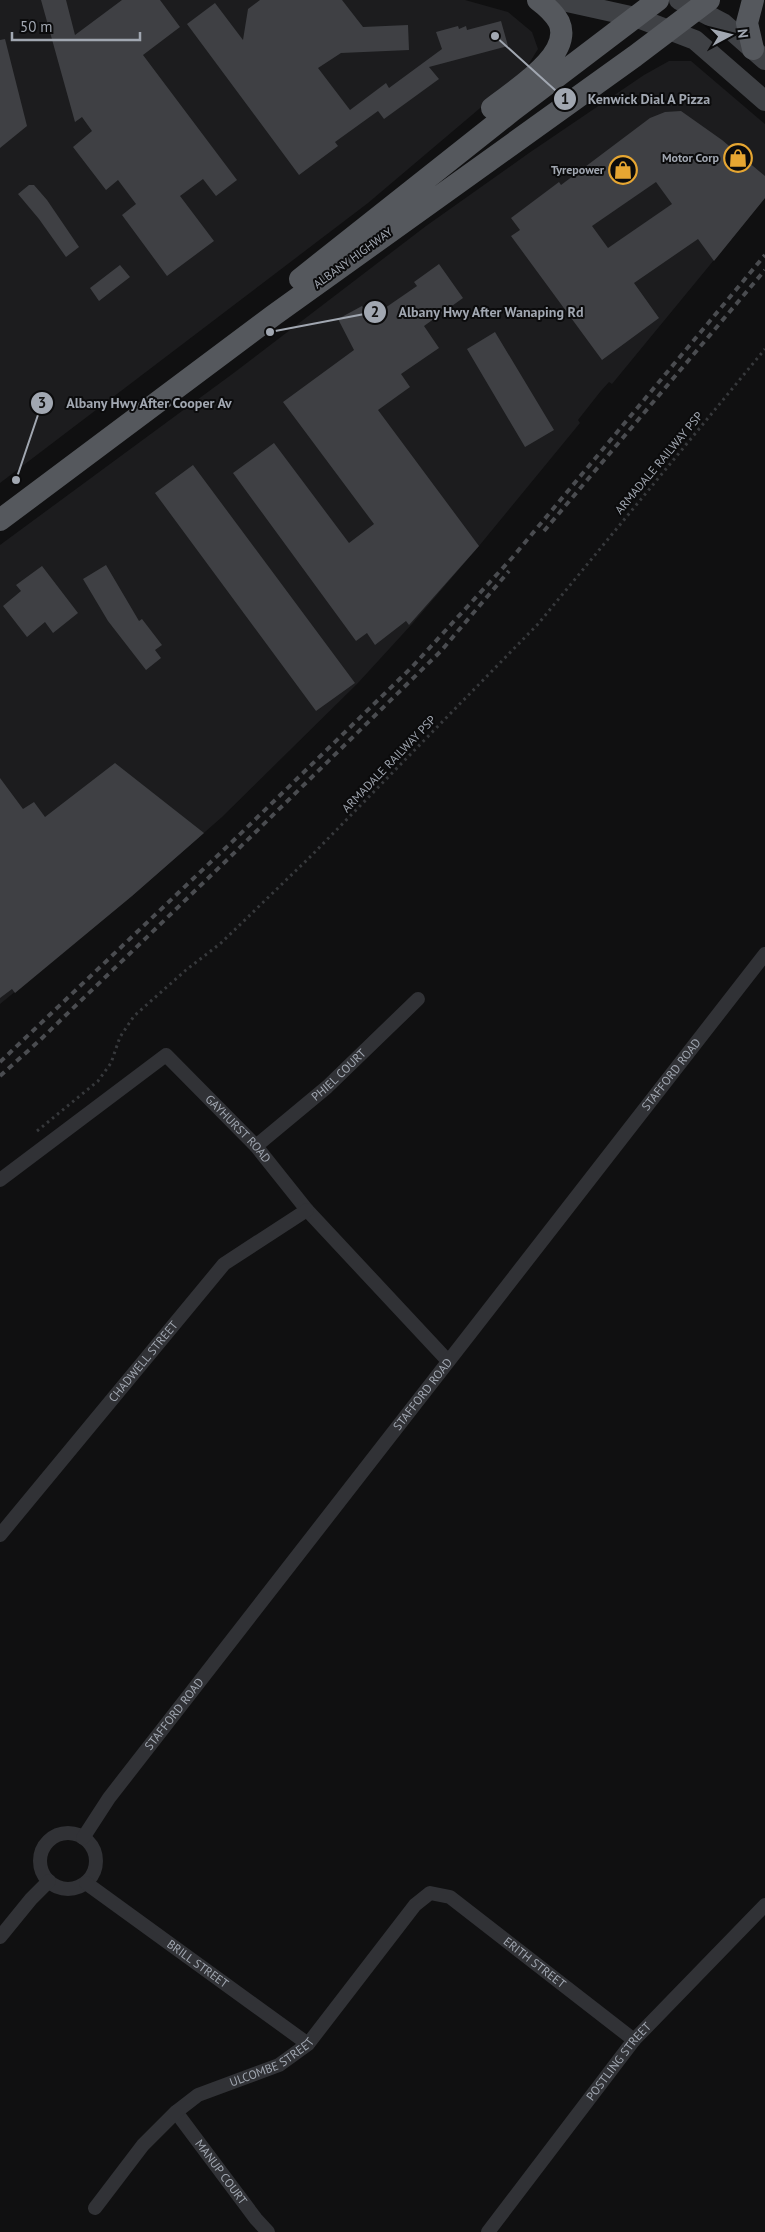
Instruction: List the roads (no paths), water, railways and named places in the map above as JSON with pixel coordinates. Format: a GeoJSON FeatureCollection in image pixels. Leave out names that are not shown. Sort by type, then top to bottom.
{"type":"FeatureCollection","features":[{"type":"Feature","properties":{"kind":"highway"},"geometry":{"type":"LineString","coordinates":[[428,178],[451,143],[545,65],[555,53],[560,42],[560,27],[552,12],[538,0]]}},
{"type":"Feature","properties":{"kind":"highway","name":"ALBANY HIGHWAY"},"geometry":{"type":"LineString","coordinates":[[0,501],[266,305],[658,0]]}},
{"type":"Feature","properties":{"kind":"highway"},"geometry":{"type":"LineString","coordinates":[[753,0],[747,23],[759,54]]}},
{"type":"Feature","properties":{"kind":"highway","name":"ALBANY HIGHWAY"},"geometry":{"type":"LineString","coordinates":[[0,520],[274,314],[670,30],[695,3]]}},
{"type":"Feature","properties":{"kind":"main road"},"geometry":{"type":"LineString","coordinates":[[558,0],[635,17],[670,30],[702,45],[765,101]]}},
{"type":"Feature","properties":{"kind":"main road"},"geometry":{"type":"LineString","coordinates":[[695,3],[723,23],[759,54]]}},
{"type":"Feature","properties":{"kind":"street","name":"STAFFORD ROAD"},"geometry":{"type":"LineString","coordinates":[[83,1838],[115,1791],[765,954]]}},
{"type":"Feature","properties":{"kind":"street","name":"PHIEL COURT"},"geometry":{"type":"LineString","coordinates":[[256,1146],[327,1087],[418,999]]}},
{"type":"Feature","properties":{"kind":"street","name":"GAYHURST ROAD"},"geometry":{"type":"LineString","coordinates":[[0,1180],[166,1055],[256,1146],[307,1210],[448,1361]]}},
{"type":"Feature","properties":{"kind":"street","name":"CHADWELL STREET"},"geometry":{"type":"LineString","coordinates":[[0,1535],[224,1264],[307,1210]]}},
{"type":"Feature","properties":{"kind":"street"},"geometry":{"type":"LineString","coordinates":[[69,1834],[83,1838],[93,1848],[96,1860],[94,1870],[86,1883],[78,1888],[66,1889],[57,1887],[49,1881],[41,1867],[41,1857],[44,1848],[50,1840],[60,1835],[69,1834]]}},
{"type":"Feature","properties":{"kind":"street"},"geometry":{"type":"LineString","coordinates":[[0,1937],[31,1899],[49,1881]]}},
{"type":"Feature","properties":{"kind":"street","name":"BRILL STREET"},"geometry":{"type":"LineString","coordinates":[[86,1883],[308,2044]]}},
{"type":"Feature","properties":{"kind":"street","name":"ULCOMBE STREET"},"geometry":{"type":"LineString","coordinates":[[95,2208],[143,2145],[176,2112],[198,2095],[278,2065],[308,2044],[415,1905],[430,1893]]}},
{"type":"Feature","properties":{"kind":"street","name":"ERITH STREET"},"geometry":{"type":"LineString","coordinates":[[430,1893],[450,1897],[634,2040]]}},
{"type":"Feature","properties":{"kind":"street","name":"POSTLING STREET"},"geometry":{"type":"LineString","coordinates":[[488,2232],[634,2040],[765,1905]]}},
{"type":"Feature","properties":{"kind":"street","name":"MANUP COURT"},"geometry":{"type":"LineString","coordinates":[[176,2112],[256,2219],[268,2232]]}},
{"type":"Feature","properties":{"kind":"railway"},"geometry":{"type":"LineString","coordinates":[[0,1062],[234,840],[412,667],[512,558],[765,255]]}},
{"type":"Feature","properties":{"kind":"railway"},"geometry":{"type":"LineString","coordinates":[[544,531],[765,270]]}},
{"type":"Feature","properties":{"kind":"railway"},"geometry":{"type":"LineString","coordinates":[[0,1076],[39,1041],[228,859],[441,651],[509,571]]}},
{"type":"Feature","properties":{"kind":"place","name":"Kenwick Dial A Pizza"},"geometry":{"type":"Point","coordinates":[495,36]}},
{"type":"Feature","properties":{"kind":"place","name":"Motor Corp"},"geometry":{"type":"Point","coordinates":[738,158]}},
{"type":"Feature","properties":{"kind":"place","name":"Tyrepower"},"geometry":{"type":"Point","coordinates":[623,170]}},
{"type":"Feature","properties":{"kind":"place","name":"Albany Hwy After Wanaping Rd"},"geometry":{"type":"Point","coordinates":[270,332]}},
{"type":"Feature","properties":{"kind":"place","name":"Albany Hwy After Cooper Av"},"geometry":{"type":"Point","coordinates":[16,480]}}]}
